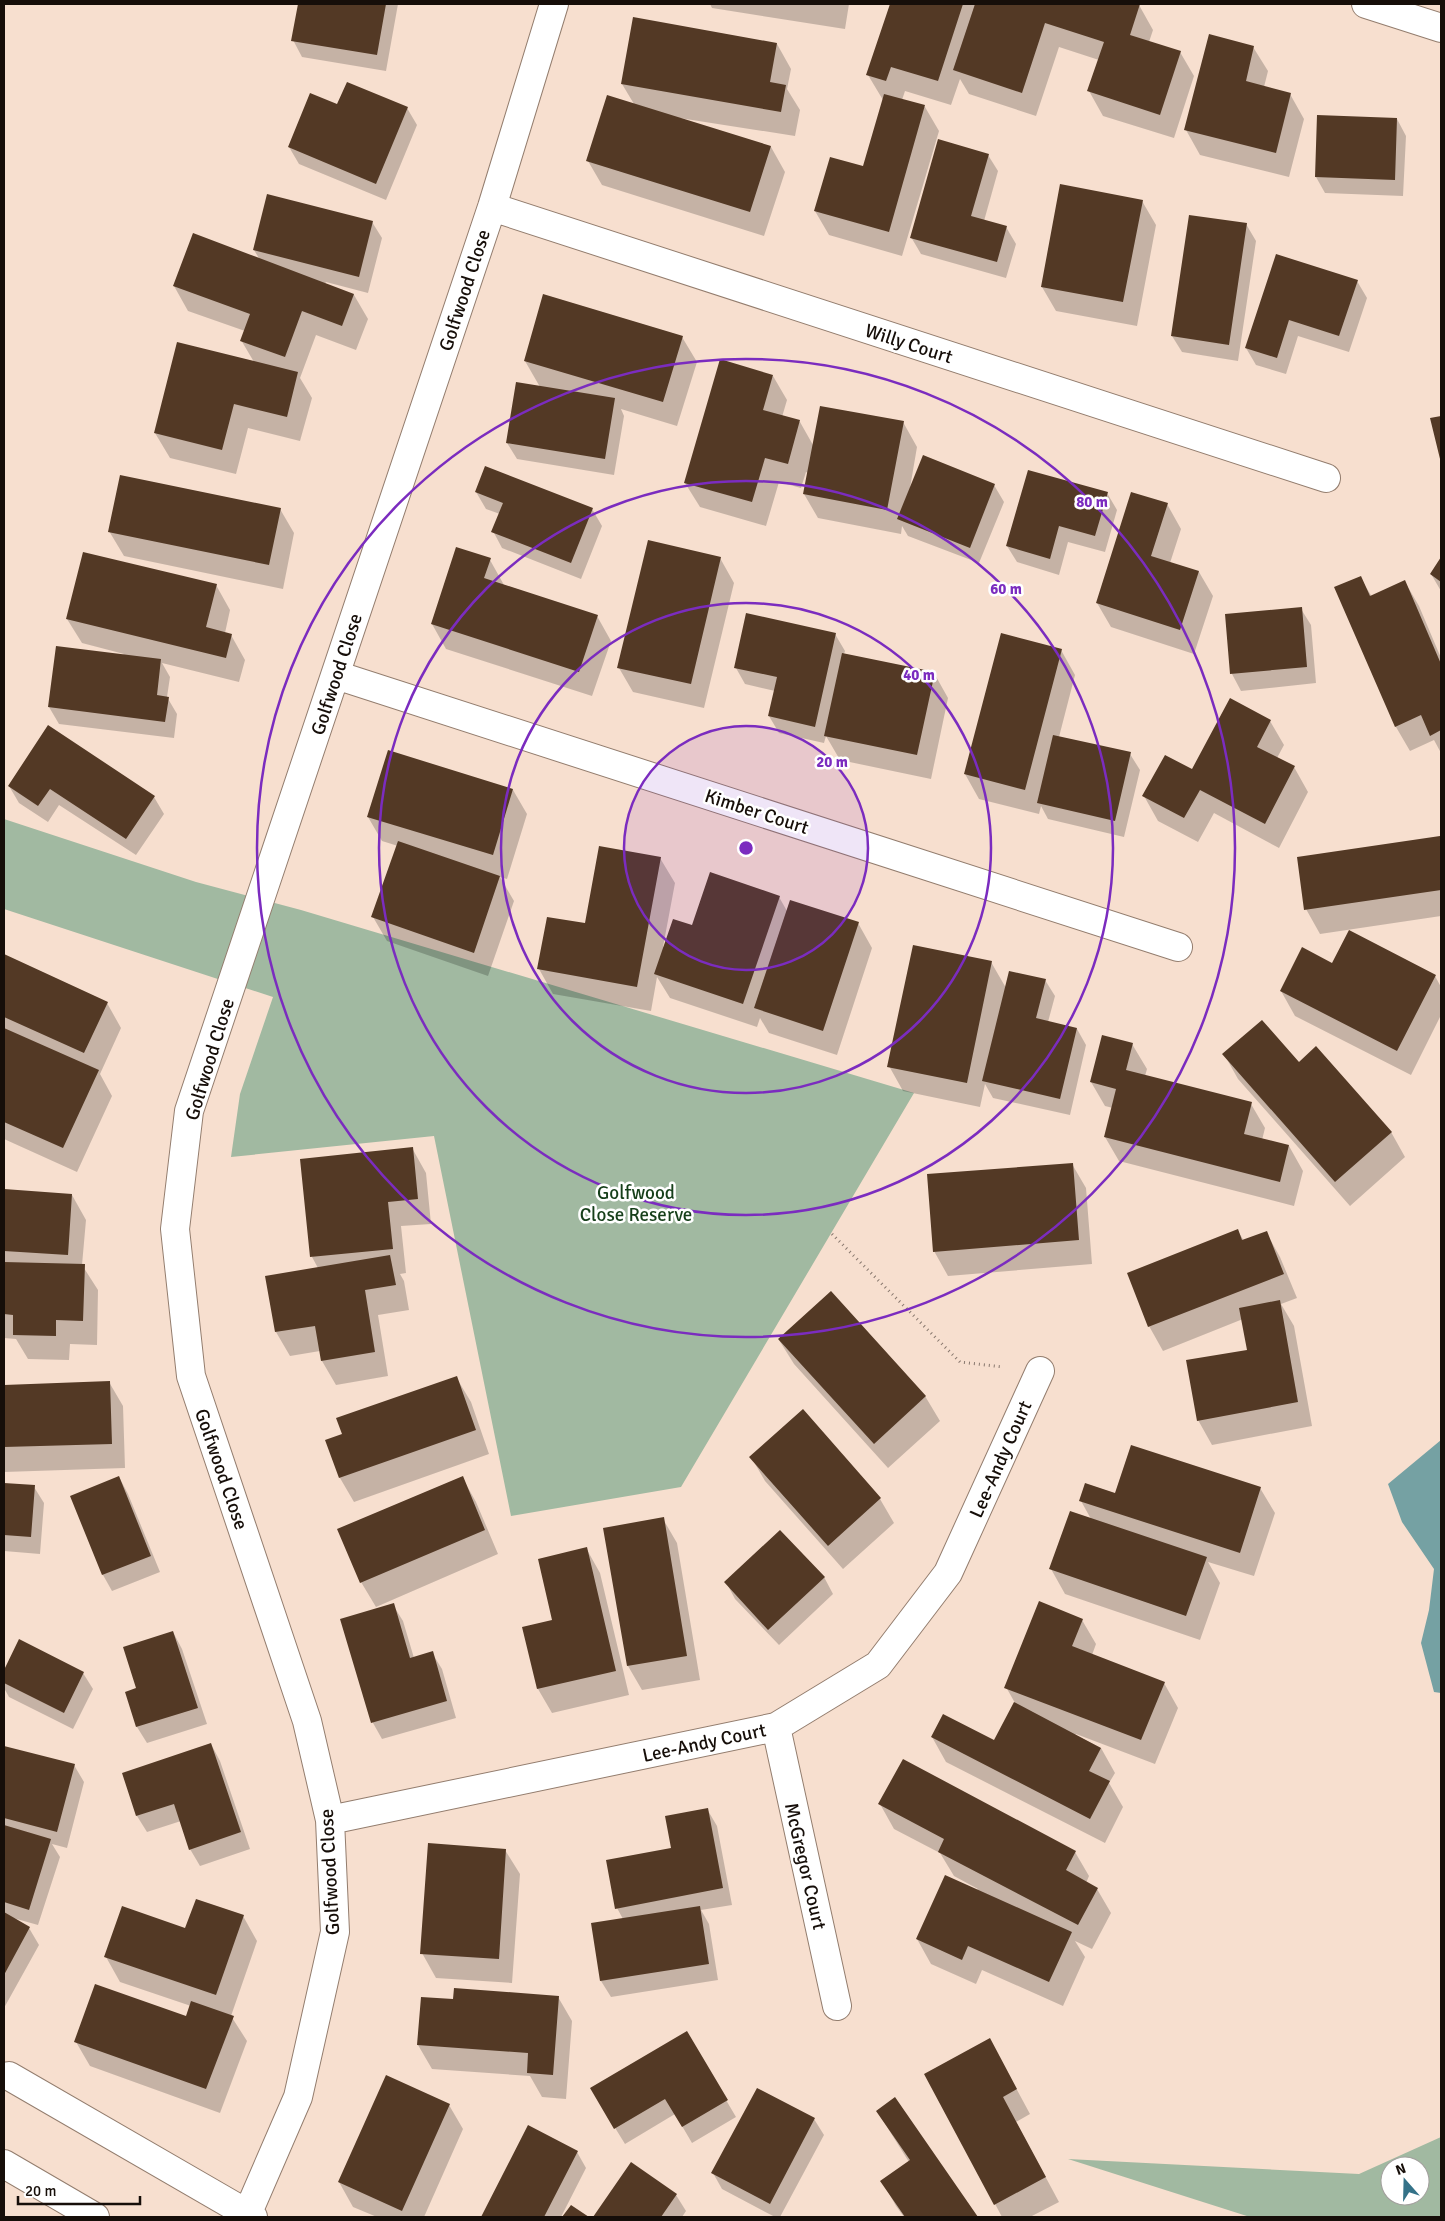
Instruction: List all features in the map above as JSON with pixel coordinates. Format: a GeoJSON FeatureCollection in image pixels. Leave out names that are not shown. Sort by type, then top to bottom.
{"type":"FeatureCollection","features":[{"type":"Feature","properties":{"kind":"street","name":"Golfwood Close"},"geometry":{"type":"LineString","coordinates":[[249,2216],[298,2097],[335,1932],[330,1820],[308,1721],[191,1376],[175,1229],[189,1111],[492,207],[554,4]]}},
{"type":"Feature","properties":{"kind":"street"},"geometry":{"type":"LineString","coordinates":[[1366,4],[1441,28]]}},
{"type":"Feature","properties":{"kind":"street","name":"Willy Court"},"geometry":{"type":"LineString","coordinates":[[492,207],[1326,478]]}},
{"type":"Feature","properties":{"kind":"street","name":"Kimber Court"},"geometry":{"type":"LineString","coordinates":[[336,676],[1178,947]]}},
{"type":"Feature","properties":{"kind":"street","name":"Lee-Andy Court"},"geometry":{"type":"LineString","coordinates":[[330,1820],[776,1727],[878,1666],[948,1574],[1040,1371]]}},
{"type":"Feature","properties":{"kind":"street","name":"McGregor Court"},"geometry":{"type":"LineString","coordinates":[[776,1727],[837,2006]]}},
{"type":"Feature","properties":{"kind":"street"},"geometry":{"type":"LineString","coordinates":[[9,2076],[249,2216]]}},
{"type":"Feature","properties":{"kind":"street"},"geometry":{"type":"LineString","coordinates":[[4,2164],[95,2217]]}},
{"type":"Feature","properties":{"kind":"path"},"geometry":{"type":"LineString","coordinates":[[832,1234],[960,1362],[1040,1371]]}},
{"type":"Feature","properties":{"kind":"green space","name":"Golfwood Close Reserve"},"geometry":{"type":"Polygon","coordinates":[[[4,819],[196,882],[301,910],[914,1093],[681,1487],[511,1516],[434,1136],[231,1157],[240,1094],[273,997],[4,909],[4,819]]]}},
{"type":"Feature","properties":{"kind":"green space"},"geometry":{"type":"Polygon","coordinates":[[[1441,2137],[1441,2217],[1250,2217],[1068,2159],[1359,2174],[1380,2165],[1380,2206],[1430,2206],[1430,2156],[1399,2156],[1441,2137]]]}},
{"type":"Feature","properties":{"kind":"water"},"geometry":{"type":"Polygon","coordinates":[[[1441,1440],[1441,1693],[1434,1692],[1421,1643],[1429,1610],[1434,1569],[1402,1522],[1388,1484],[1441,1440]]]}},
{"type":"Feature","properties":{"kind":"building"},"geometry":{"type":"Polygon","coordinates":[[[298,4],[386,4],[377,55],[291,41],[298,4]]]}},
{"type":"Feature","properties":{"kind":"building"},"geometry":{"type":"Polygon","coordinates":[[[890,4],[963,4],[938,81],[891,67],[886,81],[866,75],[890,4]]]}},
{"type":"Feature","properties":{"kind":"building"},"geometry":{"type":"Polygon","coordinates":[[[975,4],[1140,4],[1130,35],[1181,51],[1160,115],[1087,91],[1104,42],[1045,23],[1022,93],[953,70],[975,4]]]}},
{"type":"Feature","properties":{"kind":"building"},"geometry":{"type":"Polygon","coordinates":[[[633,17],[777,43],[770,82],[786,85],[781,112],[621,84],[633,17]]]}},
{"type":"Feature","properties":{"kind":"building"},"geometry":{"type":"Polygon","coordinates":[[[1209,34],[1254,46],[1246,81],[1291,93],[1276,153],[1184,130],[1209,34]]]}},
{"type":"Feature","properties":{"kind":"building"},"geometry":{"type":"Polygon","coordinates":[[[347,82],[408,107],[376,184],[288,147],[310,93],[337,104],[347,82]]]}},
{"type":"Feature","properties":{"kind":"building"},"geometry":{"type":"Polygon","coordinates":[[[884,94],[925,105],[889,232],[814,211],[830,157],[863,166],[884,94]]]}},
{"type":"Feature","properties":{"kind":"building"},"geometry":{"type":"Polygon","coordinates":[[[607,95],[771,146],[750,212],[586,161],[607,95]]]}},
{"type":"Feature","properties":{"kind":"building"},"geometry":{"type":"Polygon","coordinates":[[[1317,115],[1397,118],[1395,180],[1315,177],[1317,115]]]}},
{"type":"Feature","properties":{"kind":"building"},"geometry":{"type":"Polygon","coordinates":[[[938,139],[989,154],[971,216],[1007,226],[997,262],[910,238],[938,139]]]}},
{"type":"Feature","properties":{"kind":"building"},"geometry":{"type":"Polygon","coordinates":[[[1060,184],[1143,200],[1123,302],[1041,287],[1060,184]]]}},
{"type":"Feature","properties":{"kind":"building"},"geometry":{"type":"Polygon","coordinates":[[[267,194],[373,221],[359,277],[253,250],[267,194]]]}},
{"type":"Feature","properties":{"kind":"building"},"geometry":{"type":"Polygon","coordinates":[[[1189,215],[1247,223],[1229,345],[1171,336],[1189,215]]]}},
{"type":"Feature","properties":{"kind":"building"},"geometry":{"type":"Polygon","coordinates":[[[193,233],[354,294],[342,326],[302,311],[285,357],[240,341],[250,314],[173,286],[193,233]]]}},
{"type":"Feature","properties":{"kind":"building"},"geometry":{"type":"Polygon","coordinates":[[[1276,254],[1358,280],[1339,336],[1289,320],[1277,358],[1245,348],[1276,254]]]}},
{"type":"Feature","properties":{"kind":"building"},"geometry":{"type":"Polygon","coordinates":[[[543,294],[683,336],[663,402],[524,361],[543,294]]]}},
{"type":"Feature","properties":{"kind":"building"},"geometry":{"type":"Polygon","coordinates":[[[177,342],[298,372],[287,417],[234,404],[222,450],[154,433],[177,342]]]}},
{"type":"Feature","properties":{"kind":"building"},"geometry":{"type":"Polygon","coordinates":[[[720,359],[773,375],[763,410],[800,420],[788,464],[765,458],[752,502],[684,483],[720,359]]]}},
{"type":"Feature","properties":{"kind":"building"},"geometry":{"type":"Polygon","coordinates":[[[516,382],[615,398],[605,459],[506,443],[516,382]]]}},
{"type":"Feature","properties":{"kind":"building"},"geometry":{"type":"Polygon","coordinates":[[[820,406],[904,421],[887,510],[803,494],[820,406]]]}},
{"type":"Feature","properties":{"kind":"building"},"geometry":{"type":"Polygon","coordinates":[[[1441,416],[1441,463],[1430,418],[1441,416]]]}},
{"type":"Feature","properties":{"kind":"building"},"geometry":{"type":"Polygon","coordinates":[[[923,455],[995,484],[970,548],[897,519],[923,455]]]}},
{"type":"Feature","properties":{"kind":"building"},"geometry":{"type":"Polygon","coordinates":[[[485,466],[593,508],[571,563],[491,532],[503,503],[475,492],[485,466]]]}},
{"type":"Feature","properties":{"kind":"building"},"geometry":{"type":"Polygon","coordinates":[[[1028,470],[1108,492],[1095,536],[1059,526],[1050,559],[1006,546],[1028,470]]]}},
{"type":"Feature","properties":{"kind":"building"},"geometry":{"type":"Polygon","coordinates":[[[120,475],[281,508],[269,565],[108,532],[120,475]]]}},
{"type":"Feature","properties":{"kind":"building"},"geometry":{"type":"Polygon","coordinates":[[[1131,492],[1168,503],[1151,556],[1199,571],[1180,630],[1096,603],[1131,492]]]}},
{"type":"Feature","properties":{"kind":"building"},"geometry":{"type":"Polygon","coordinates":[[[648,540],[721,557],[691,684],[617,668],[648,540]]]}},
{"type":"Feature","properties":{"kind":"building"},"geometry":{"type":"Polygon","coordinates":[[[456,547],[491,558],[484,578],[598,615],[579,672],[431,624],[456,547]]]}},
{"type":"Feature","properties":{"kind":"building"},"geometry":{"type":"Polygon","coordinates":[[[83,552],[217,584],[206,627],[232,634],[226,658],[66,619],[83,552]]]}},
{"type":"Feature","properties":{"kind":"building"},"geometry":{"type":"Polygon","coordinates":[[[1441,557],[1441,582],[1430,574],[1441,557]]]}},
{"type":"Feature","properties":{"kind":"building"},"geometry":{"type":"Polygon","coordinates":[[[1361,576],[1370,596],[1405,580],[1441,664],[1441,730],[1430,736],[1421,715],[1395,727],[1334,587],[1361,576]]]}},
{"type":"Feature","properties":{"kind":"building"},"geometry":{"type":"Polygon","coordinates":[[[1302,607],[1307,667],[1230,674],[1225,614],[1302,607]]]}},
{"type":"Feature","properties":{"kind":"building"},"geometry":{"type":"Polygon","coordinates":[[[746,613],[836,633],[815,727],[768,716],[777,677],[734,668],[746,613]]]}},
{"type":"Feature","properties":{"kind":"building"},"geometry":{"type":"Polygon","coordinates":[[[1001,633],[1062,649],[1025,790],[964,774],[1001,633]]]}},
{"type":"Feature","properties":{"kind":"building"},"geometry":{"type":"Polygon","coordinates":[[[56,646],[161,659],[157,695],[169,697],[165,722],[48,707],[56,646]]]}},
{"type":"Feature","properties":{"kind":"building"},"geometry":{"type":"Polygon","coordinates":[[[842,653],[935,672],[917,755],[824,736],[842,653]]]}},
{"type":"Feature","properties":{"kind":"building"},"geometry":{"type":"Polygon","coordinates":[[[1230,698],[1271,720],[1257,747],[1295,766],[1265,824],[1200,790],[1184,818],[1142,796],[1165,755],[1192,769],[1230,698]]]}},
{"type":"Feature","properties":{"kind":"building"},"geometry":{"type":"Polygon","coordinates":[[[48,725],[155,796],[126,839],[50,789],[38,806],[8,786],[48,725]]]}},
{"type":"Feature","properties":{"kind":"building"},"geometry":{"type":"Polygon","coordinates":[[[1053,735],[1131,752],[1115,821],[1037,803],[1053,735]]]}},
{"type":"Feature","properties":{"kind":"building"},"geometry":{"type":"Polygon","coordinates":[[[388,750],[513,789],[493,855],[367,817],[388,750]]]}},
{"type":"Feature","properties":{"kind":"building"},"geometry":{"type":"Polygon","coordinates":[[[1440,836],[1441,890],[1304,910],[1297,857],[1440,836]]]}},
{"type":"Feature","properties":{"kind":"building"},"geometry":{"type":"Polygon","coordinates":[[[398,841],[500,876],[474,953],[371,917],[398,841]]]}},
{"type":"Feature","properties":{"kind":"building"},"geometry":{"type":"Polygon","coordinates":[[[599,846],[661,857],[637,987],[537,969],[547,917],[585,923],[599,846]]]}},
{"type":"Feature","properties":{"kind":"building"},"geometry":{"type":"Polygon","coordinates":[[[710,872],[780,896],[743,1004],[654,974],[673,919],[692,925],[710,872]]]}},
{"type":"Feature","properties":{"kind":"building"},"geometry":{"type":"Polygon","coordinates":[[[790,900],[859,922],[823,1031],[754,1008],[790,900]]]}},
{"type":"Feature","properties":{"kind":"building"},"geometry":{"type":"Polygon","coordinates":[[[1349,930],[1436,975],[1397,1051],[1280,991],[1302,947],[1332,963],[1349,930]]]}},
{"type":"Feature","properties":{"kind":"building"},"geometry":{"type":"Polygon","coordinates":[[[913,945],[992,961],[967,1083],[887,1067],[913,945]]]}},
{"type":"Feature","properties":{"kind":"building"},"geometry":{"type":"Polygon","coordinates":[[[4,954],[108,1002],[84,1053],[4,1017],[4,954]]]}},
{"type":"Feature","properties":{"kind":"building"},"geometry":{"type":"Polygon","coordinates":[[[1009,971],[1046,979],[1036,1018],[1077,1028],[1060,1099],[982,1081],[1009,971]]]}},
{"type":"Feature","properties":{"kind":"building"},"geometry":{"type":"Polygon","coordinates":[[[1262,1020],[1299,1062],[1316,1046],[1392,1132],[1335,1182],[1222,1054],[1262,1020]]]}},
{"type":"Feature","properties":{"kind":"building"},"geometry":{"type":"Polygon","coordinates":[[[4,1028],[99,1070],[63,1148],[4,1122],[4,1028]]]}},
{"type":"Feature","properties":{"kind":"building"},"geometry":{"type":"Polygon","coordinates":[[[1102,1035],[1133,1043],[1126,1070],[1252,1102],[1244,1134],[1289,1145],[1280,1182],[1104,1137],[1116,1089],[1090,1082],[1102,1035]]]}},
{"type":"Feature","properties":{"kind":"building"},"geometry":{"type":"Polygon","coordinates":[[[413,1147],[418,1199],[388,1202],[393,1249],[310,1257],[300,1159],[413,1147]]]}},
{"type":"Feature","properties":{"kind":"building"},"geometry":{"type":"Polygon","coordinates":[[[1073,1163],[1079,1240],[933,1252],[927,1174],[1073,1163]]]}},
{"type":"Feature","properties":{"kind":"building"},"geometry":{"type":"Polygon","coordinates":[[[4,1189],[72,1194],[68,1255],[4,1251],[4,1189]]]}},
{"type":"Feature","properties":{"kind":"building"},"geometry":{"type":"Polygon","coordinates":[[[1238,1229],[1242,1240],[1267,1231],[1284,1274],[1148,1327],[1127,1273],[1238,1229]]]}},
{"type":"Feature","properties":{"kind":"building"},"geometry":{"type":"Polygon","coordinates":[[[390,1255],[396,1285],[365,1290],[375,1352],[321,1361],[315,1326],[275,1332],[265,1276],[390,1255]]]}},
{"type":"Feature","properties":{"kind":"building"},"geometry":{"type":"Polygon","coordinates":[[[4,1262],[85,1264],[83,1321],[56,1320],[56,1336],[13,1335],[13,1315],[4,1314],[4,1262]]]}},
{"type":"Feature","properties":{"kind":"building"},"geometry":{"type":"Polygon","coordinates":[[[831,1291],[926,1396],[874,1444],[778,1339],[831,1291]]]}},
{"type":"Feature","properties":{"kind":"building"},"geometry":{"type":"Polygon","coordinates":[[[1280,1300],[1298,1402],[1197,1421],[1186,1360],[1247,1350],[1239,1308],[1280,1300]]]}},
{"type":"Feature","properties":{"kind":"building"},"geometry":{"type":"Polygon","coordinates":[[[457,1376],[476,1430],[339,1478],[325,1440],[342,1434],[336,1418],[457,1376]]]}},
{"type":"Feature","properties":{"kind":"building"},"geometry":{"type":"Polygon","coordinates":[[[110,1381],[112,1444],[4,1447],[4,1385],[110,1381]]]}},
{"type":"Feature","properties":{"kind":"building"},"geometry":{"type":"Polygon","coordinates":[[[803,1409],[881,1498],[828,1546],[749,1457],[803,1409]]]}},
{"type":"Feature","properties":{"kind":"building"},"geometry":{"type":"Polygon","coordinates":[[[1131,1445],[1261,1487],[1240,1553],[1079,1501],[1085,1483],[1115,1493],[1131,1445]]]}},
{"type":"Feature","properties":{"kind":"building"},"geometry":{"type":"Polygon","coordinates":[[[119,1476],[151,1556],[102,1575],[70,1496],[119,1476]]]}},
{"type":"Feature","properties":{"kind":"building"},"geometry":{"type":"Polygon","coordinates":[[[463,1476],[485,1530],[360,1583],[337,1529],[463,1476]]]}},
{"type":"Feature","properties":{"kind":"building"},"geometry":{"type":"Polygon","coordinates":[[[4,1483],[35,1485],[31,1537],[4,1535],[4,1483]]]}},
{"type":"Feature","properties":{"kind":"building"},"geometry":{"type":"Polygon","coordinates":[[[1070,1511],[1207,1557],[1186,1616],[1049,1569],[1070,1511]]]}},
{"type":"Feature","properties":{"kind":"building"},"geometry":{"type":"Polygon","coordinates":[[[664,1517],[687,1656],[627,1666],[603,1528],[664,1517]]]}},
{"type":"Feature","properties":{"kind":"building"},"geometry":{"type":"Polygon","coordinates":[[[780,1530],[825,1577],[768,1630],[724,1582],[780,1530]]]}},
{"type":"Feature","properties":{"kind":"building"},"geometry":{"type":"Polygon","coordinates":[[[587,1547],[616,1671],[537,1689],[522,1627],[552,1620],[538,1559],[587,1547]]]}},
{"type":"Feature","properties":{"kind":"building"},"geometry":{"type":"Polygon","coordinates":[[[1039,1601],[1083,1619],[1072,1646],[1165,1682],[1141,1740],[1004,1688],[1039,1601]]]}},
{"type":"Feature","properties":{"kind":"building"},"geometry":{"type":"Polygon","coordinates":[[[394,1603],[410,1658],[433,1651],[447,1701],[371,1723],[340,1619],[394,1603]]]}},
{"type":"Feature","properties":{"kind":"building"},"geometry":{"type":"Polygon","coordinates":[[[173,1631],[198,1708],[136,1727],[125,1692],[136,1688],[123,1647],[173,1631]]]}},
{"type":"Feature","properties":{"kind":"building"},"geometry":{"type":"Polygon","coordinates":[[[19,1639],[84,1672],[64,1713],[4,1683],[4,1670],[19,1639]]]}},
{"type":"Feature","properties":{"kind":"building"},"geometry":{"type":"Polygon","coordinates":[[[1014,1702],[1101,1748],[1089,1771],[1110,1781],[1090,1819],[931,1737],[943,1714],[994,1740],[1014,1702]]]}},
{"type":"Feature","properties":{"kind":"building"},"geometry":{"type":"Polygon","coordinates":[[[211,1743],[241,1832],[189,1850],[174,1804],[136,1816],[122,1773],[211,1743]]]}},
{"type":"Feature","properties":{"kind":"building"},"geometry":{"type":"Polygon","coordinates":[[[4,1746],[75,1764],[57,1832],[4,1818],[4,1746]]]}},
{"type":"Feature","properties":{"kind":"building"},"geometry":{"type":"Polygon","coordinates":[[[903,1759],[1076,1851],[1066,1870],[1098,1888],[1078,1925],[938,1852],[944,1839],[878,1804],[903,1759]]]}},
{"type":"Feature","properties":{"kind":"building"},"geometry":{"type":"Polygon","coordinates":[[[708,1808],[723,1888],[615,1909],[606,1860],[671,1848],[665,1816],[708,1808]]]}},
{"type":"Feature","properties":{"kind":"building"},"geometry":{"type":"Polygon","coordinates":[[[4,1825],[51,1839],[29,1910],[4,1902],[4,1825]]]}},
{"type":"Feature","properties":{"kind":"building"},"geometry":{"type":"Polygon","coordinates":[[[428,1843],[506,1849],[499,1959],[420,1954],[428,1843]]]}},
{"type":"Feature","properties":{"kind":"building"},"geometry":{"type":"Polygon","coordinates":[[[945,1875],[1072,1932],[1049,1982],[968,1946],[962,1960],[916,1939],[945,1875]]]}},
{"type":"Feature","properties":{"kind":"building"},"geometry":{"type":"Polygon","coordinates":[[[196,1899],[244,1915],[216,1995],[104,1957],[122,1906],[185,1928],[196,1899]]]}},
{"type":"Feature","properties":{"kind":"building"},"geometry":{"type":"Polygon","coordinates":[[[700,1906],[709,1964],[600,1981],[591,1923],[700,1906]]]}},
{"type":"Feature","properties":{"kind":"building"},"geometry":{"type":"Polygon","coordinates":[[[4,1912],[30,1927],[4,1975],[4,1912]]]}},
{"type":"Feature","properties":{"kind":"building"},"geometry":{"type":"Polygon","coordinates":[[[95,1984],[186,2016],[191,2001],[234,2016],[206,2089],[74,2042],[95,1984]]]}},
{"type":"Feature","properties":{"kind":"building"},"geometry":{"type":"Polygon","coordinates":[[[454,1988],[559,1996],[553,2075],[527,2073],[528,2053],[417,2045],[421,1997],[453,1999],[454,1988]]]}},
{"type":"Feature","properties":{"kind":"building"},"geometry":{"type":"Polygon","coordinates":[[[687,2031],[728,2100],[682,2127],[665,2099],[614,2129],[590,2088],[687,2031]]]}},
{"type":"Feature","properties":{"kind":"building"},"geometry":{"type":"Polygon","coordinates":[[[990,2038],[1017,2089],[1003,2097],[1046,2177],[994,2205],[924,2074],[990,2038]]]}},
{"type":"Feature","properties":{"kind":"building"},"geometry":{"type":"Polygon","coordinates":[[[386,2075],[450,2104],[402,2211],[338,2182],[386,2075]]]}},
{"type":"Feature","properties":{"kind":"building"},"geometry":{"type":"Polygon","coordinates":[[[757,2088],[815,2118],[770,2204],[711,2173],[757,2088]]]}},
{"type":"Feature","properties":{"kind":"building"},"geometry":{"type":"Polygon","coordinates":[[[895,2097],[978,2217],[905,2217],[880,2181],[910,2160],[876,2111],[895,2097]]]}},
{"type":"Feature","properties":{"kind":"building"},"geometry":{"type":"Polygon","coordinates":[[[528,2125],[578,2151],[544,2217],[481,2217],[528,2125]]]}},
{"type":"Feature","properties":{"kind":"building"},"geometry":{"type":"Polygon","coordinates":[[[631,2162],[677,2194],[661,2217],[593,2217],[631,2162]]]}},
{"type":"Feature","properties":{"kind":"building"},"geometry":{"type":"Polygon","coordinates":[[[571,2205],[589,2217],[562,2217],[571,2205]]]}}]}
